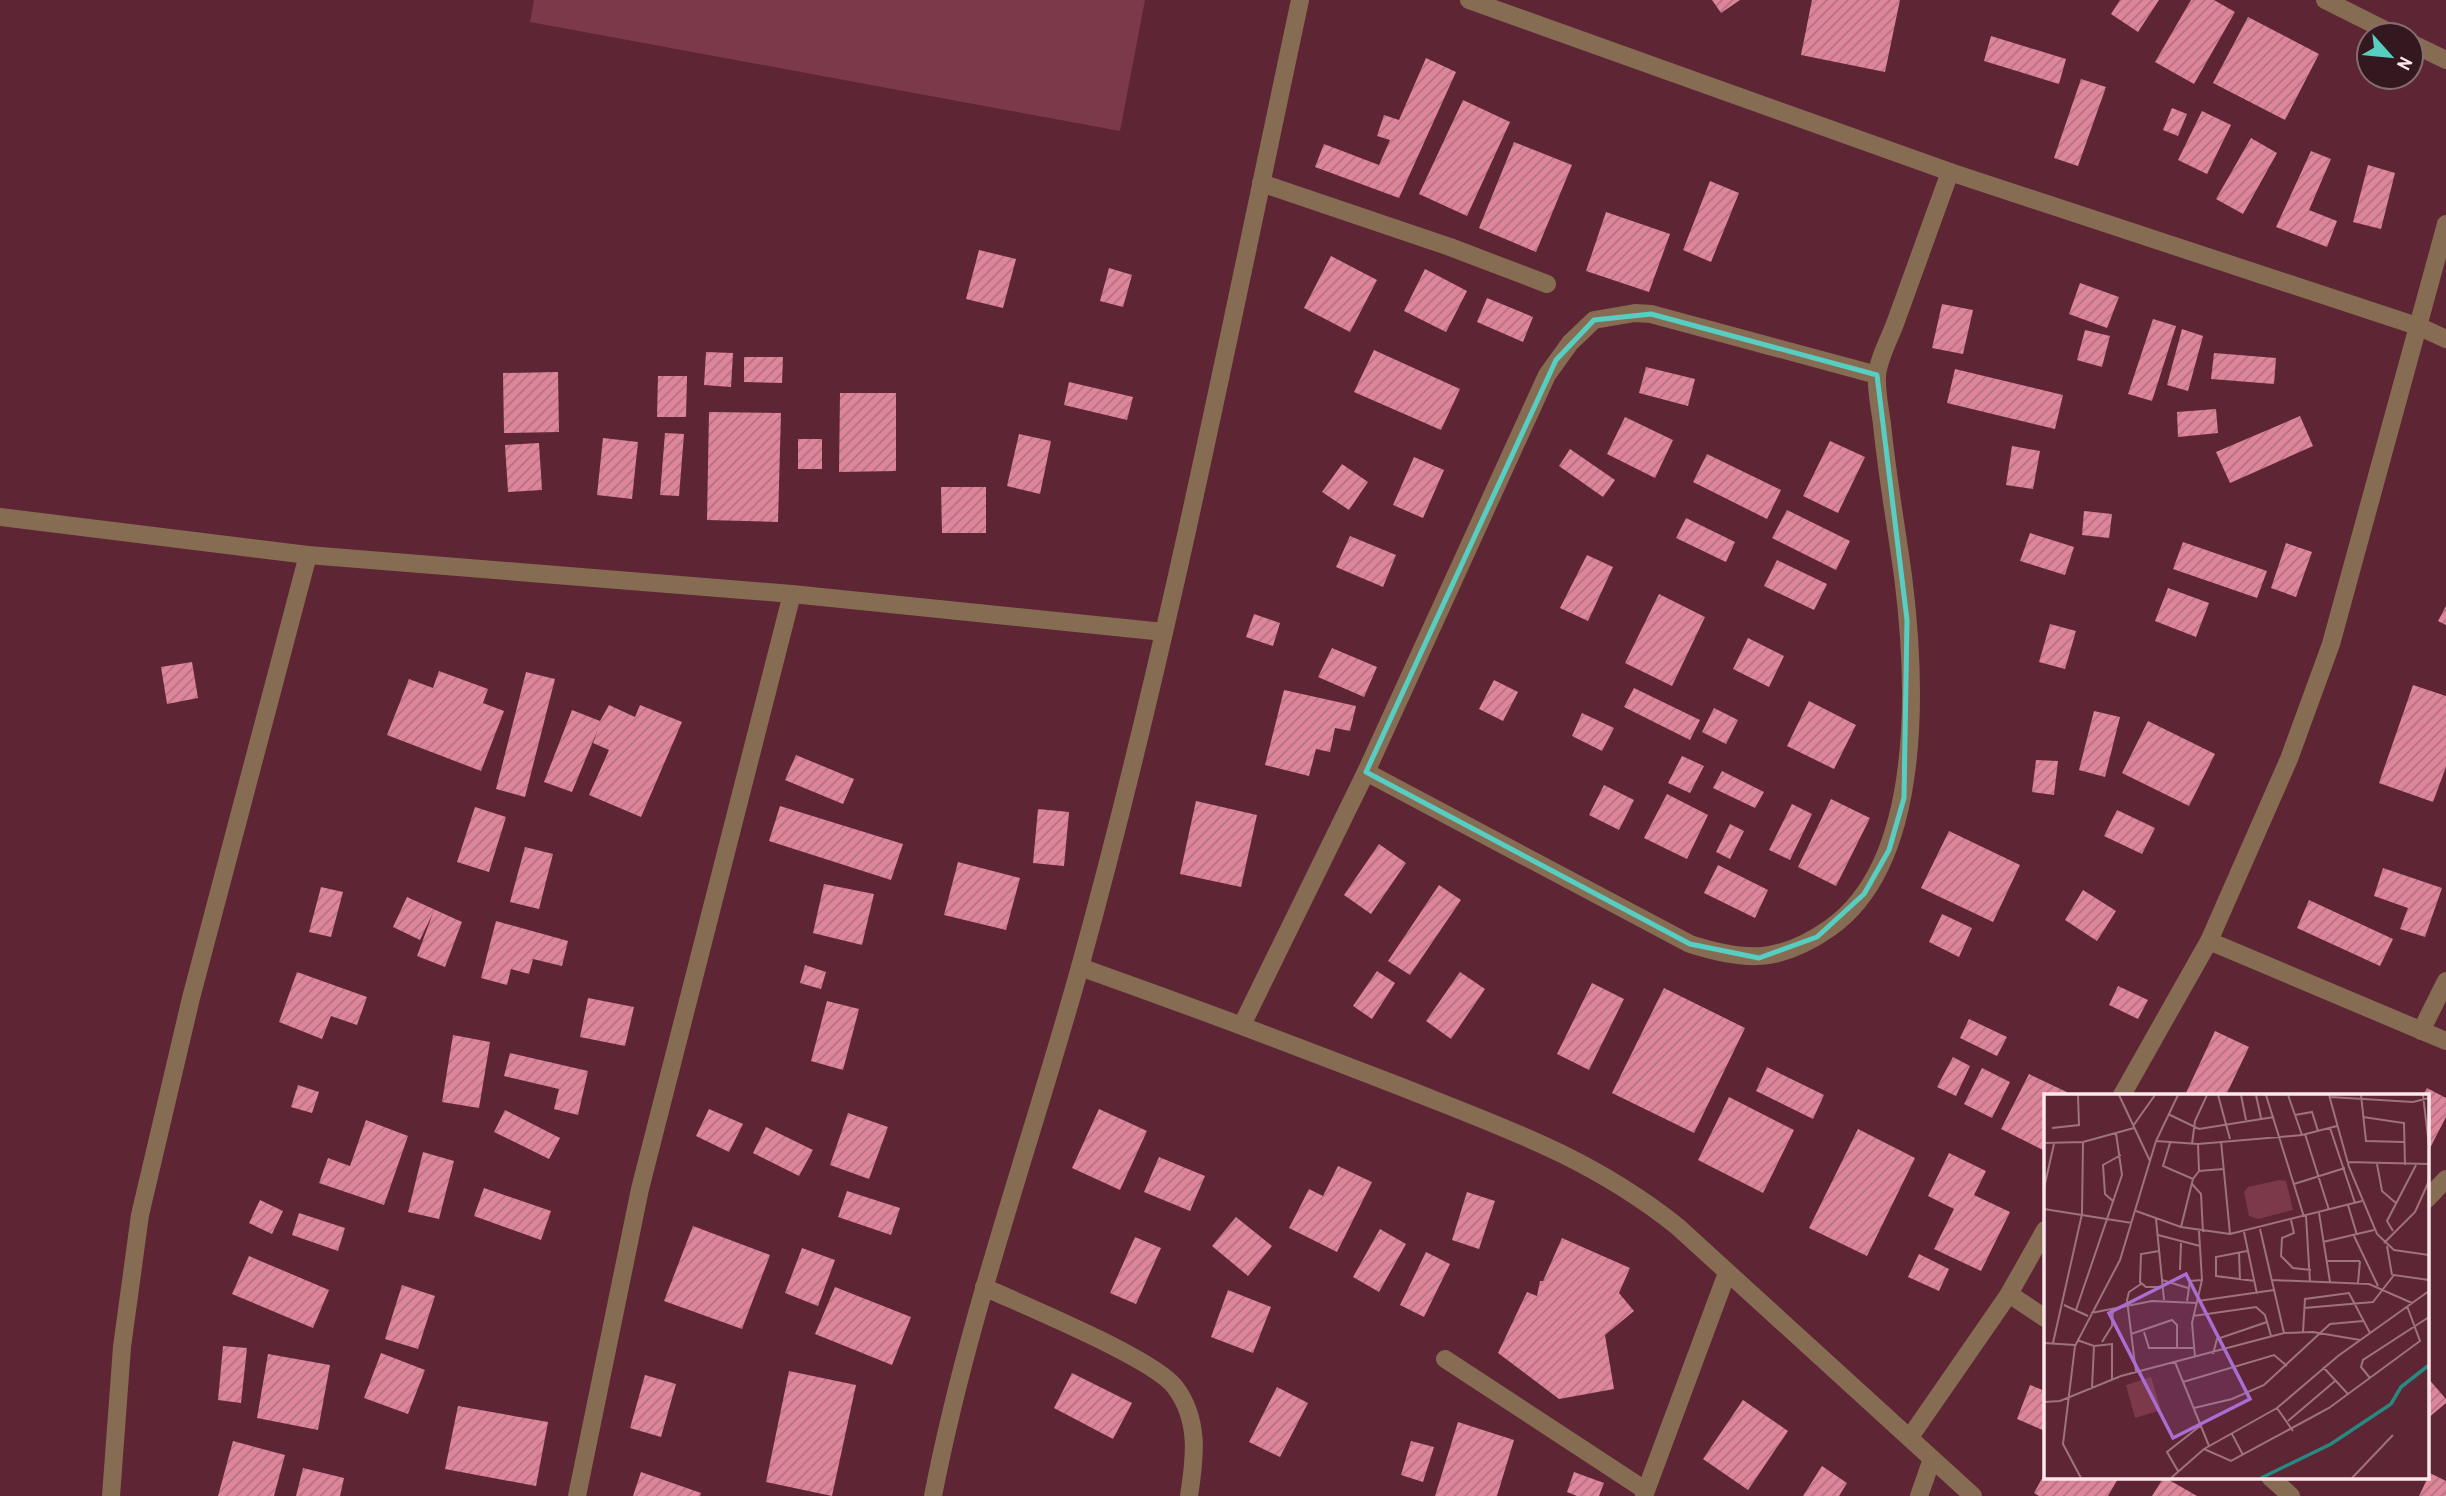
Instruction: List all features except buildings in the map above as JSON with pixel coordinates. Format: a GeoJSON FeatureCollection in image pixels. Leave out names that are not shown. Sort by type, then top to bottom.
{"type":"FeatureCollection","features":[{"type":"Feature","properties":{"kind":"street"},"geometry":{"type":"LineString","coordinates":[[933,1496],[944,1440],[984,1287],[1080,967],[1164,632],[1300,0]]}},
{"type":"Feature","properties":{"kind":"street"},"geometry":{"type":"LineString","coordinates":[[1469,0],[1950,172],[2420,327],[2446,339]]}},
{"type":"Feature","properties":{"kind":"street"},"geometry":{"type":"LineString","coordinates":[[2325,0],[2367,21]]}},
{"type":"Feature","properties":{"kind":"street"},"geometry":{"type":"LineString","coordinates":[[2425,50],[2446,61]]}},
{"type":"Feature","properties":{"kind":"street"},"geometry":{"type":"LineString","coordinates":[[1366,772],[1690,944],[1723,954],[1759,958],[1779,953],[1817,937],[1840,921],[1864,894],[1889,850],[1905,785],[1910,694],[1907,620],[1889,497],[1877,375],[1950,172]]}},
{"type":"Feature","properties":{"kind":"street"},"geometry":{"type":"LineString","coordinates":[[1261,183],[1450,247],[1547,284]]}},
{"type":"Feature","properties":{"kind":"street"},"geometry":{"type":"LineString","coordinates":[[2123,1094],[2209,941],[2289,759],[2332,644],[2446,224]]}},
{"type":"Feature","properties":{"kind":"street"},"geometry":{"type":"LineString","coordinates":[[1242,1025],[1366,772],[1547,375],[1570,343],[1594,320],[1620,314],[1651,314],[1877,375]]}},
{"type":"Feature","properties":{"kind":"street"},"geometry":{"type":"LineString","coordinates":[[0,517],[308,555],[792,594],[1164,632]]}},
{"type":"Feature","properties":{"kind":"street"},"geometry":{"type":"LineString","coordinates":[[111,1496],[122,1347],[140,1215],[191,998],[308,555]]}},
{"type":"Feature","properties":{"kind":"street"},"geometry":{"type":"LineString","coordinates":[[577,1496],[640,1189],[792,594]]}},
{"type":"Feature","properties":{"kind":"street"},"geometry":{"type":"LineString","coordinates":[[2209,941],[2446,1041]]}},
{"type":"Feature","properties":{"kind":"street"},"geometry":{"type":"LineString","coordinates":[[1080,967],[1242,1025],[1531,1137],[1589,1165],[1641,1197],[1973,1496]]}},
{"type":"Feature","properties":{"kind":"street"},"geometry":{"type":"LineString","coordinates":[[2421,1031],[2446,981]]}},
{"type":"Feature","properties":{"kind":"street"},"geometry":{"type":"LineString","coordinates":[[2428,1198],[2446,1180]]}},
{"type":"Feature","properties":{"kind":"street"},"geometry":{"type":"LineString","coordinates":[[1910,1437],[2009,1294],[2044,1232]]}},
{"type":"Feature","properties":{"kind":"street"},"geometry":{"type":"LineString","coordinates":[[1445,1359],[1644,1493],[1727,1273]]}},
{"type":"Feature","properties":{"kind":"street"},"geometry":{"type":"LineString","coordinates":[[984,1287],[1134,1359],[1174,1385],[1184,1402],[1194,1436],[1195,1456],[1189,1496]]}},
{"type":"Feature","properties":{"kind":"street"},"geometry":{"type":"LineString","coordinates":[[2009,1294],[2044,1317]]}},
{"type":"Feature","properties":{"kind":"street"},"geometry":{"type":"LineString","coordinates":[[1919,1496],[1932,1459]]}},
{"type":"Feature","properties":{"kind":"street"},"geometry":{"type":"LineString","coordinates":[[2271,1478],[2291,1496]]}},
{"type":"Feature","properties":{"kind":"highlighted area"},"geometry":{"type":"Polygon","coordinates":[[[1651,314],[1877,375],[1907,620],[1904,798],[1889,850],[1864,894],[1817,937],[1759,958],[1690,944],[1366,772],[1556,360],[1594,320],[1651,314]]]}},
{"type":"Feature","properties":{"kind":"shaded area"},"geometry":{"type":"Polygon","coordinates":[[[534,0],[1145,0],[1120,131],[530,22],[534,0]]]}}]}
